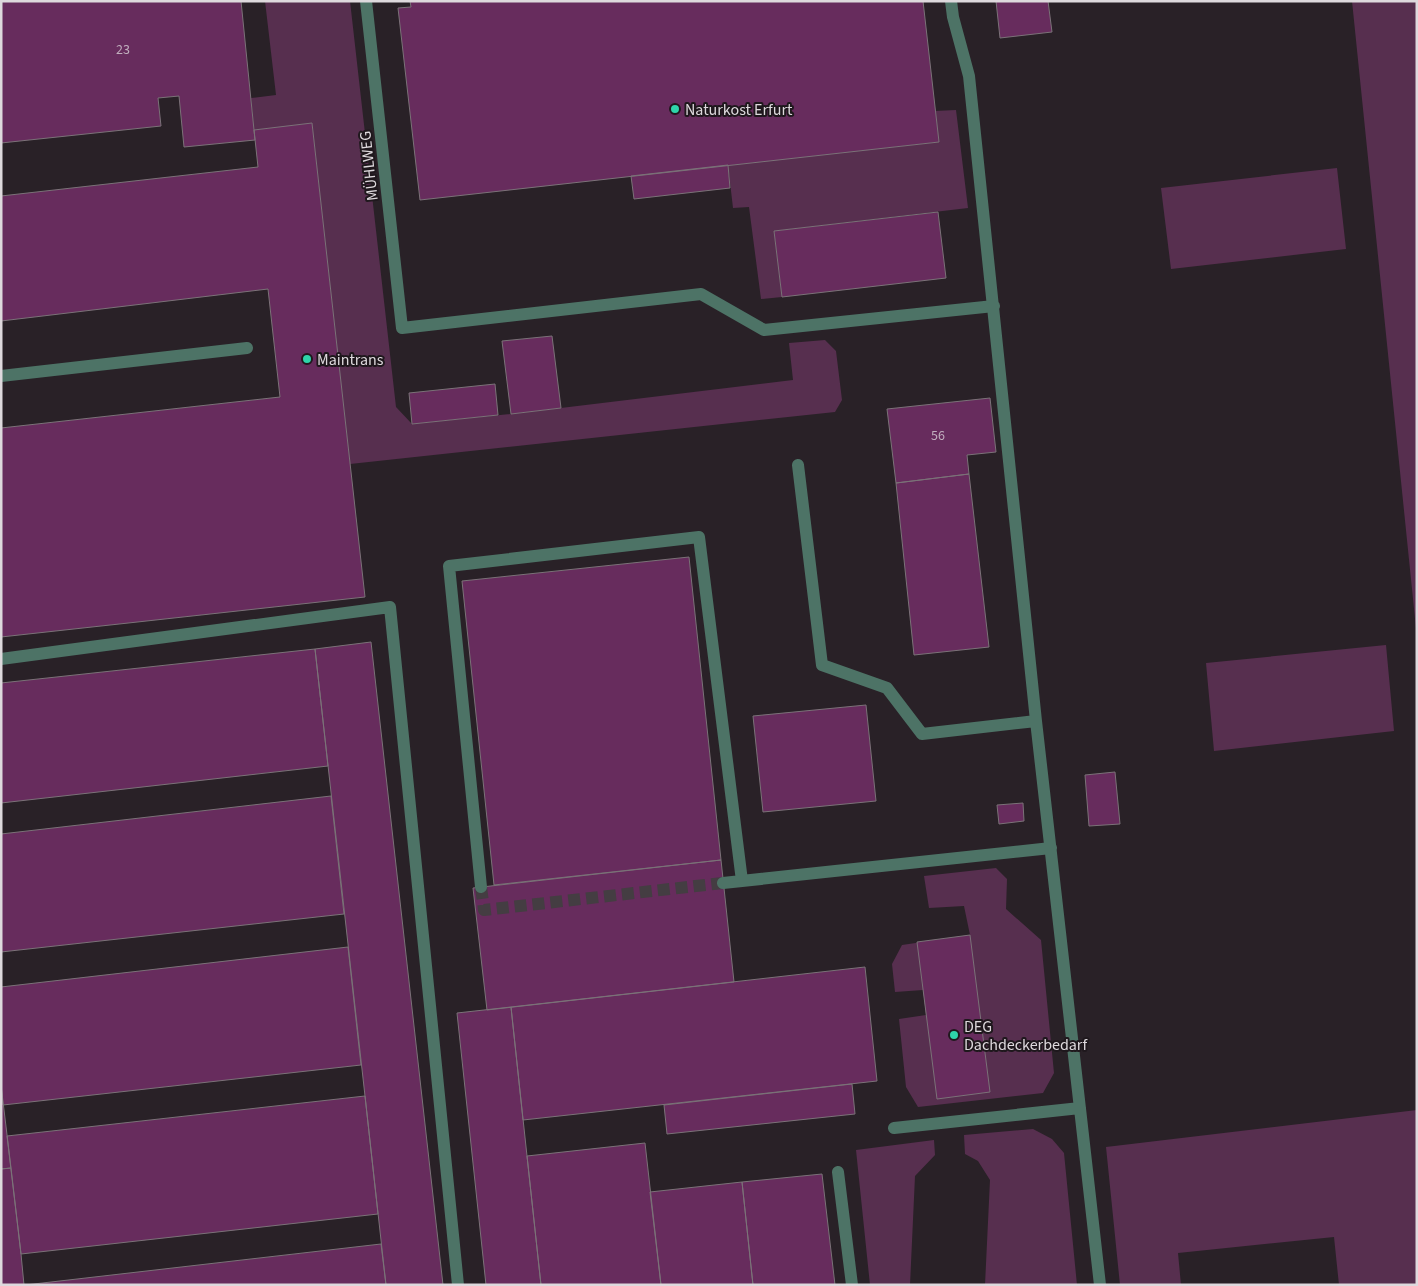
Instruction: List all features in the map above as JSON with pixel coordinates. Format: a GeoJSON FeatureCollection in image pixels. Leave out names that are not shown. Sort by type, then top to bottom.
{"type":"FeatureCollection","features":[{"type":"Feature","properties":{"kind":"lane","name":"MÜHLWEG"},"geometry":{"type":"LineString","coordinates":[[366,1],[402,328],[701,294],[764,330],[994,306]]}},
{"type":"Feature","properties":{"kind":"lane"},"geometry":{"type":"LineString","coordinates":[[951,1],[953,17],[969,76],[1036,722],[1100,1285]]}},
{"type":"Feature","properties":{"kind":"lane"},"geometry":{"type":"LineString","coordinates":[[1,376],[247,348]]}},
{"type":"Feature","properties":{"kind":"lane"},"geometry":{"type":"LineString","coordinates":[[798,464],[822,665],[887,688],[922,734],[1036,722]]}},
{"type":"Feature","properties":{"kind":"lane"},"geometry":{"type":"LineString","coordinates":[[481,887],[449,566],[699,537],[742,881]]}},
{"type":"Feature","properties":{"kind":"lane"},"geometry":{"type":"LineString","coordinates":[[1,659],[390,607],[458,1285]]}},
{"type":"Feature","properties":{"kind":"lane"},"geometry":{"type":"LineString","coordinates":[[723,883],[1051,848]]}},
{"type":"Feature","properties":{"kind":"lane"},"geometry":{"type":"LineString","coordinates":[[894,1128],[1080,1108]]}},
{"type":"Feature","properties":{"kind":"lane"},"geometry":{"type":"LineString","coordinates":[[838,1172],[852,1285]]}},
{"type":"Feature","properties":{"kind":"shaded area"},"geometry":{"type":"Polygon","coordinates":[[[265,1],[350,1],[396,407],[412,424],[793,380],[789,343],[825,340],[836,351],[842,400],[835,412],[350,464],[312,124],[254,130],[251,98],[276,95],[265,1]]]}},
{"type":"Feature","properties":{"kind":"shaded area"},"geometry":{"type":"Polygon","coordinates":[[[1352,1],[1417,1],[1417,638],[1352,1]]]}},
{"type":"Feature","properties":{"kind":"shaded area"},"geometry":{"type":"Polygon","coordinates":[[[956,110],[968,208],[774,231],[782,297],[761,299],[749,207],[733,208],[728,165],[939,142],[935,111],[956,110]]]}},
{"type":"Feature","properties":{"kind":"shaded area"},"geometry":{"type":"Polygon","coordinates":[[[1337,168],[1346,249],[1171,269],[1161,188],[1337,168]]]}},
{"type":"Feature","properties":{"kind":"shaded area"},"geometry":{"type":"Polygon","coordinates":[[[1386,645],[1394,731],[1214,751],[1206,663],[1386,645]]]}},
{"type":"Feature","properties":{"kind":"shaded area"},"geometry":{"type":"Polygon","coordinates":[[[996,868],[1007,879],[1006,909],[1041,940],[1054,1073],[1043,1093],[918,1107],[906,1087],[899,1019],[926,1015],[923,990],[895,992],[892,964],[902,945],[970,935],[964,906],[929,908],[924,876],[996,868]]]}},
{"type":"Feature","properties":{"kind":"shaded area"},"geometry":{"type":"Polygon","coordinates":[[[1417,1110],[1417,1285],[1339,1285],[1334,1237],[1178,1253],[1181,1285],[1120,1285],[1106,1147],[1417,1110]]]}},
{"type":"Feature","properties":{"kind":"shaded area"},"geometry":{"type":"Polygon","coordinates":[[[1033,1129],[1052,1139],[1064,1153],[1077,1285],[985,1285],[990,1180],[978,1161],[965,1154],[964,1135],[1033,1129]]]}},
{"type":"Feature","properties":{"kind":"shaded area"},"geometry":{"type":"Polygon","coordinates":[[[934,1140],[935,1155],[915,1176],[910,1285],[870,1285],[856,1150],[934,1140]]]}},
{"type":"Feature","properties":{"kind":"building"},"geometry":{"type":"Polygon","coordinates":[[[1,1],[241,1],[255,140],[184,147],[179,96],[158,98],[161,126],[1,143],[1,1]]]}},
{"type":"Feature","properties":{"kind":"building"},"geometry":{"type":"Polygon","coordinates":[[[410,1],[923,1],[939,142],[420,200],[398,8],[411,7],[410,1]]]}},
{"type":"Feature","properties":{"kind":"building"},"geometry":{"type":"Polygon","coordinates":[[[996,1],[1048,1],[1052,32],[1000,38],[996,1]]]}},
{"type":"Feature","properties":{"kind":"building","name":"Maintrans"},"geometry":{"type":"Polygon","coordinates":[[[312,123],[365,597],[1,637],[1,428],[280,397],[268,289],[1,321],[1,196],[258,167],[254,130],[312,123]]]}},
{"type":"Feature","properties":{"kind":"building"},"geometry":{"type":"Polygon","coordinates":[[[728,165],[730,188],[634,199],[631,176],[728,165]]]}},
{"type":"Feature","properties":{"kind":"building"},"geometry":{"type":"Polygon","coordinates":[[[938,212],[946,278],[782,297],[774,231],[938,212]]]}},
{"type":"Feature","properties":{"kind":"building"},"geometry":{"type":"Polygon","coordinates":[[[552,336],[561,408],[511,414],[502,341],[552,336]]]}},
{"type":"Feature","properties":{"kind":"building"},"geometry":{"type":"Polygon","coordinates":[[[495,384],[498,415],[412,424],[409,393],[495,384]]]}},
{"type":"Feature","properties":{"kind":"building"},"geometry":{"type":"Polygon","coordinates":[[[990,398],[996,452],[967,455],[969,474],[896,483],[887,409],[990,398]]]}},
{"type":"Feature","properties":{"kind":"building"},"geometry":{"type":"Polygon","coordinates":[[[969,474],[989,647],[914,655],[896,483],[969,474]]]}},
{"type":"Feature","properties":{"kind":"building"},"geometry":{"type":"Polygon","coordinates":[[[689,557],[721,860],[494,885],[462,581],[689,557]]]}},
{"type":"Feature","properties":{"kind":"building"},"geometry":{"type":"Polygon","coordinates":[[[371,642],[443,1285],[386,1285],[315,649],[371,642]]]}},
{"type":"Feature","properties":{"kind":"building"},"geometry":{"type":"Polygon","coordinates":[[[315,649],[328,766],[1,803],[1,683],[315,649]]]}},
{"type":"Feature","properties":{"kind":"building"},"geometry":{"type":"Polygon","coordinates":[[[866,705],[876,801],[763,812],[753,716],[866,705]]]}},
{"type":"Feature","properties":{"kind":"building"},"geometry":{"type":"Polygon","coordinates":[[[1115,772],[1120,824],[1089,826],[1085,775],[1115,772]]]}},
{"type":"Feature","properties":{"kind":"building"},"geometry":{"type":"Polygon","coordinates":[[[331,796],[344,914],[1,952],[1,834],[331,796]]]}},
{"type":"Feature","properties":{"kind":"building"},"geometry":{"type":"Polygon","coordinates":[[[1023,803],[1024,821],[999,824],[997,805],[1023,803]]]}},
{"type":"Feature","properties":{"kind":"building"},"geometry":{"type":"Polygon","coordinates":[[[721,860],[734,982],[487,1010],[473,888],[721,860]]]}},
{"type":"Feature","properties":{"kind":"building"},"geometry":{"type":"Polygon","coordinates":[[[970,935],[990,1092],[937,1099],[917,942],[970,935]]]}},
{"type":"Feature","properties":{"kind":"building"},"geometry":{"type":"Polygon","coordinates":[[[348,947],[361,1065],[3,1105],[1,1085],[1,987],[348,947]]]}},
{"type":"Feature","properties":{"kind":"building"},"geometry":{"type":"Polygon","coordinates":[[[865,967],[877,1081],[523,1120],[511,1007],[865,967]]]}},
{"type":"Feature","properties":{"kind":"building"},"geometry":{"type":"Polygon","coordinates":[[[511,1007],[541,1285],[486,1285],[457,1013],[511,1007]]]}},
{"type":"Feature","properties":{"kind":"building"},"geometry":{"type":"Polygon","coordinates":[[[852,1084],[855,1114],[667,1134],[664,1105],[852,1084]]]}},
{"type":"Feature","properties":{"kind":"building"},"geometry":{"type":"Polygon","coordinates":[[[1,1085],[11,1168],[1,1169],[1,1085]]]}},
{"type":"Feature","properties":{"kind":"building"},"geometry":{"type":"Polygon","coordinates":[[[365,1096],[378,1214],[21,1254],[7,1136],[365,1096]]]}},
{"type":"Feature","properties":{"kind":"building"},"geometry":{"type":"Polygon","coordinates":[[[645,1143],[661,1285],[541,1285],[527,1156],[645,1143]]]}},
{"type":"Feature","properties":{"kind":"building"},"geometry":{"type":"Polygon","coordinates":[[[11,1168],[24,1285],[1,1285],[1,1169],[11,1168]]]}},
{"type":"Feature","properties":{"kind":"building"},"geometry":{"type":"Polygon","coordinates":[[[822,1174],[835,1285],[753,1285],[742,1182],[822,1174]]]}},
{"type":"Feature","properties":{"kind":"building"},"geometry":{"type":"Polygon","coordinates":[[[742,1182],[753,1285],[661,1285],[650,1192],[742,1182]]]}},
{"type":"Feature","properties":{"kind":"building"},"geometry":{"type":"Polygon","coordinates":[[[381,1244],[386,1285],[25,1285],[381,1244]]]}},
{"type":"Feature","properties":{"kind":"tunnel"},"geometry":{"type":"LineString","coordinates":[[481,887],[484,910],[723,883]]}},
{"type":"Feature","properties":{"kind":"place","name":"Naturkost Erfurt"},"geometry":{"type":"Point","coordinates":[675,109]}},
{"type":"Feature","properties":{"kind":"place","name":"Maintrans"},"geometry":{"type":"Point","coordinates":[307,359]}},
{"type":"Feature","properties":{"kind":"place","name":"DEG Dachdeckerbedarf"},"geometry":{"type":"Point","coordinates":[954,1035]}}]}
